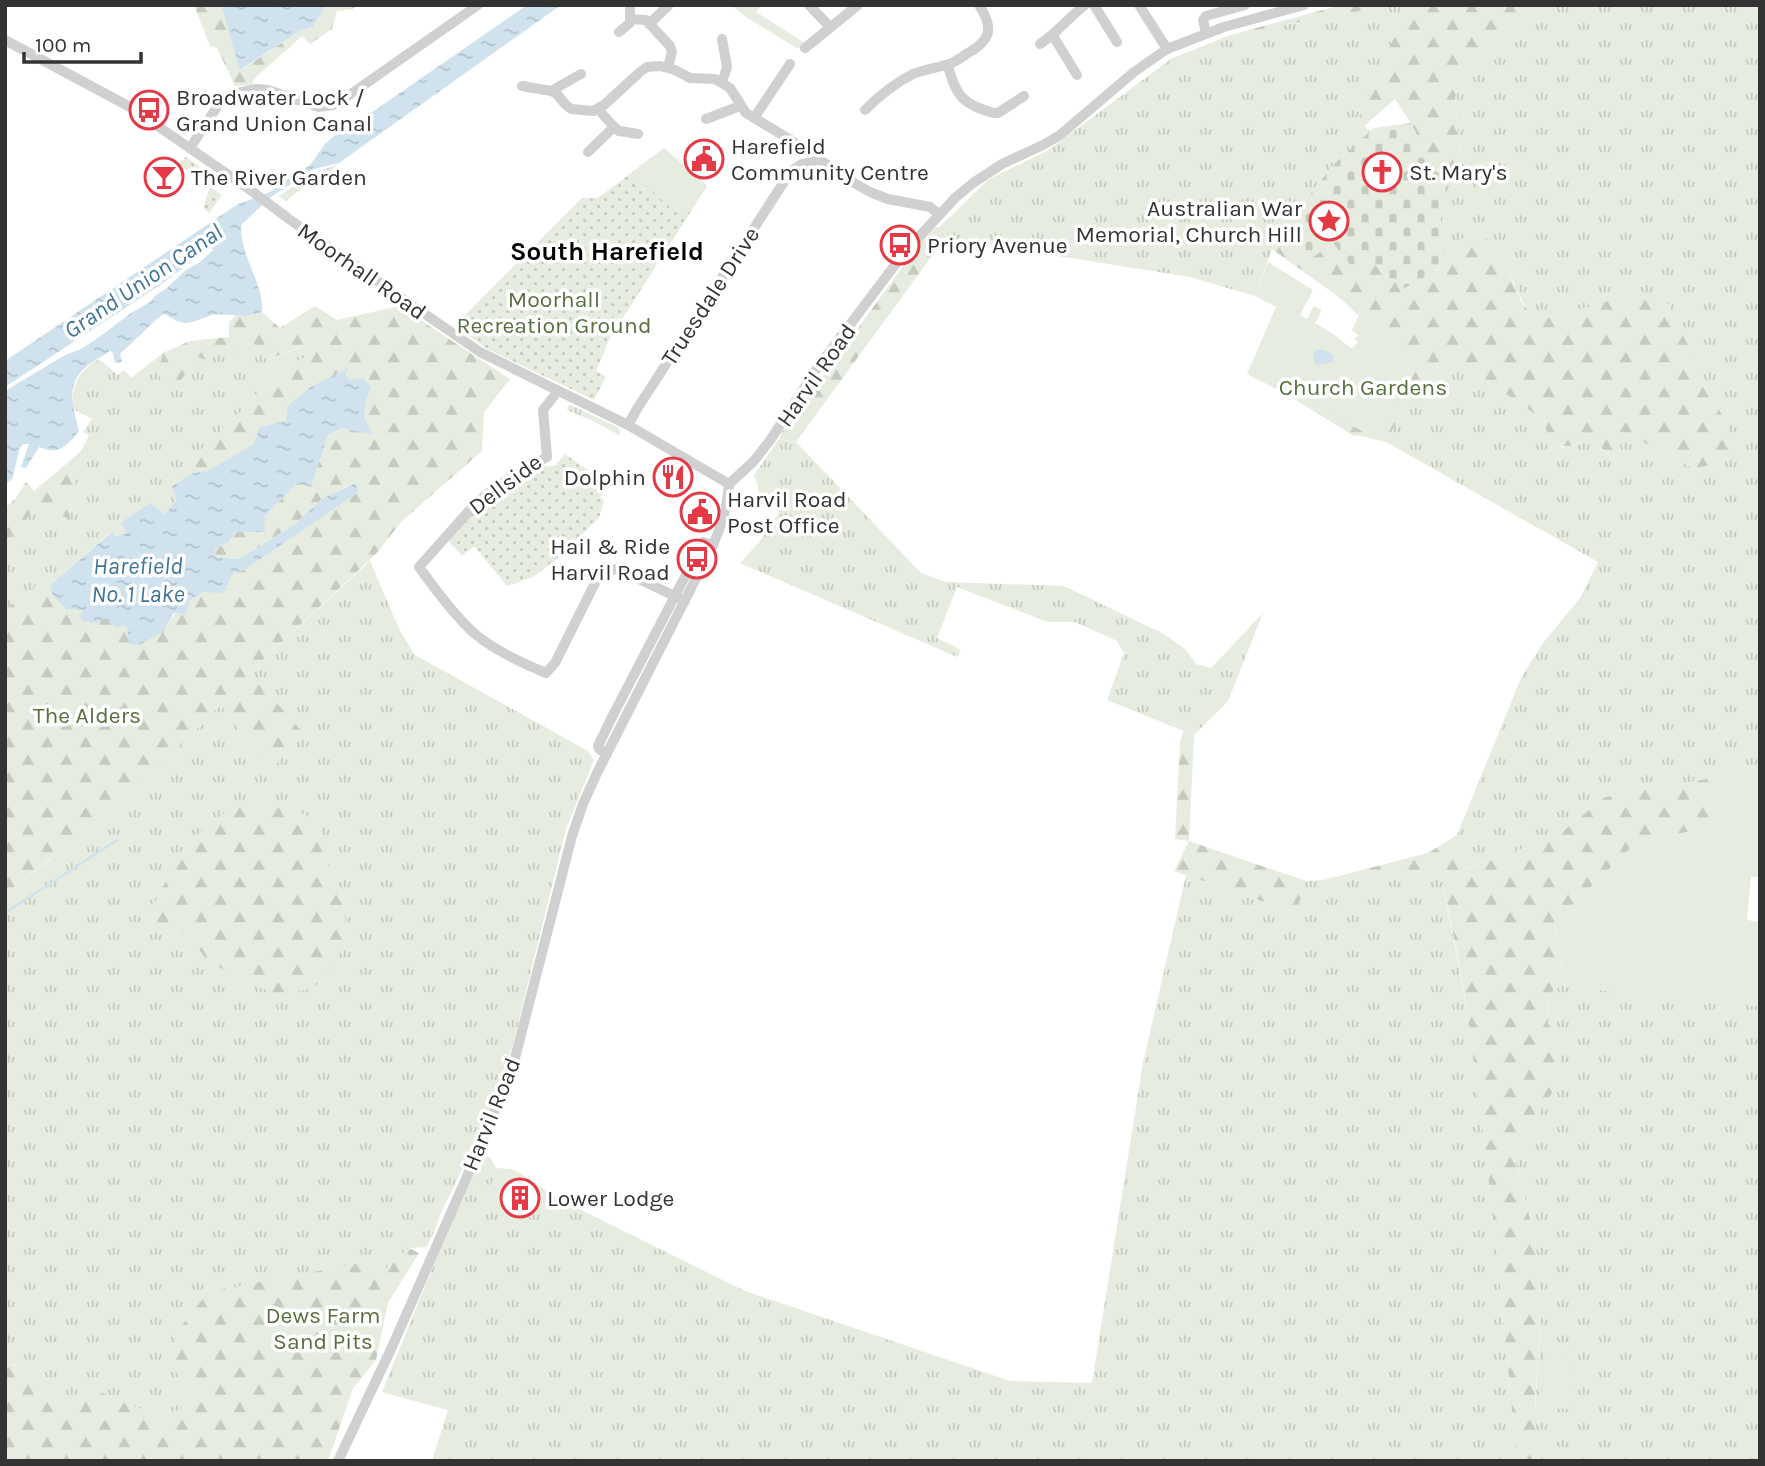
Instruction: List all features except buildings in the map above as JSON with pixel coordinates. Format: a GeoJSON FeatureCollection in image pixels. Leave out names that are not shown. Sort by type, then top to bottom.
{"type":"FeatureCollection","features":[{"type":"Feature","properties":{"kind":"street"},"geometry":{"type":"LineString","coordinates":[[190,148],[217,107],[230,96],[247,90],[268,90],[319,107],[332,104],[348,96],[478,5]]}},
{"type":"Feature","properties":{"kind":"street"},"geometry":{"type":"LineString","coordinates":[[809,5],[830,27]]}},
{"type":"Feature","properties":{"kind":"street"},"geometry":{"type":"LineString","coordinates":[[805,48],[858,5]]}},
{"type":"Feature","properties":{"kind":"street"},"geometry":{"type":"LineString","coordinates":[[866,110],[888,89],[908,77],[926,69],[948,65],[980,47],[988,34],[987,21],[979,5]]}},
{"type":"Feature","properties":{"kind":"street"},"geometry":{"type":"LineString","coordinates":[[1094,5],[1117,42]]}},
{"type":"Feature","properties":{"kind":"street"},"geometry":{"type":"LineString","coordinates":[[1139,5],[1167,49]]}},
{"type":"Feature","properties":{"kind":"street"},"geometry":{"type":"LineString","coordinates":[[1206,33],[1203,26],[1206,16],[1245,5]]}},
{"type":"Feature","properties":{"kind":"street","name":"Harvil Road"},"geometry":{"type":"LineString","coordinates":[[338,1461],[396,1336],[514,1062],[572,836],[583,804],[607,754],[599,749],[599,742],[680,599],[704,542],[713,545],[726,508],[729,484],[767,445],[820,365],[900,259],[956,197],[1002,164],[1060,135],[1134,72],[1167,49],[1206,33],[1304,5]]}},
{"type":"Feature","properties":{"kind":"street"},"geometry":{"type":"LineString","coordinates":[[649,23],[668,6]]}},
{"type":"Feature","properties":{"kind":"street"},"geometry":{"type":"LineString","coordinates":[[620,32],[630,23],[630,7]]}},
{"type":"Feature","properties":{"kind":"street"},"geometry":{"type":"LineString","coordinates":[[1040,44],[1053,36],[1078,7]]}},
{"type":"Feature","properties":{"kind":"street"},"geometry":{"type":"LineString","coordinates":[[630,19],[643,19],[649,23],[670,46],[672,52],[668,68]]}},
{"type":"Feature","properties":{"kind":"street"},"geometry":{"type":"LineString","coordinates":[[1053,36],[1077,75]]}},
{"type":"Feature","properties":{"kind":"street"},"geometry":{"type":"LineString","coordinates":[[722,39],[727,67],[722,82]]}},
{"type":"Feature","properties":{"kind":"street","name":"Moorhall Road"},"geometry":{"type":"LineString","coordinates":[[5,40],[130,107],[463,342],[628,425],[729,484]]}},
{"type":"Feature","properties":{"kind":"street"},"geometry":{"type":"LineString","coordinates":[[754,118],[790,64]]}},
{"type":"Feature","properties":{"kind":"street"},"geometry":{"type":"LineString","coordinates":[[522,86],[551,90],[571,108],[587,111],[598,109],[647,67],[654,65],[690,78],[707,78],[722,82],[730,88],[740,106],[754,118],[870,192],[892,200],[930,207],[939,214]]}},
{"type":"Feature","properties":{"kind":"street"},"geometry":{"type":"LineString","coordinates":[[948,65],[956,89],[967,103],[998,113],[1024,96]]}},
{"type":"Feature","properties":{"kind":"street"},"geometry":{"type":"LineString","coordinates":[[551,90],[581,74]]}},
{"type":"Feature","properties":{"kind":"street"},"geometry":{"type":"LineString","coordinates":[[706,119],[740,106]]}},
{"type":"Feature","properties":{"kind":"street"},"geometry":{"type":"LineString","coordinates":[[598,109],[619,131],[638,134]]}},
{"type":"Feature","properties":{"kind":"street"},"geometry":{"type":"LineString","coordinates":[[588,152],[614,127]]}},
{"type":"Feature","properties":{"kind":"street"},"geometry":{"type":"LineString","coordinates":[[789,139],[794,155],[794,168],[819,160]]}},
{"type":"Feature","properties":{"kind":"street","name":"Truesdale Drive"},"geometry":{"type":"LineString","coordinates":[[628,425],[794,168]]}},
{"type":"Feature","properties":{"kind":"street","name":"Dellside"},"geometry":{"type":"LineString","coordinates":[[557,390],[543,411],[547,457],[502,483],[476,503],[419,567],[457,615],[477,635],[546,673],[555,663],[596,581],[603,573],[620,570],[680,599]]}},
{"type":"Feature","properties":{"kind":"green space"},"geometry":{"type":"Polygon","coordinates":[[[194,5],[221,5],[241,70],[301,30],[313,27],[326,5],[358,5],[352,9],[337,11],[332,29],[310,44],[302,36],[253,80],[252,85],[235,86],[217,48],[210,46],[194,5]]]}},
{"type":"Feature","properties":{"kind":"green space"},"geometry":{"type":"Polygon","coordinates":[[[731,5],[762,5],[756,12],[805,43],[798,49],[731,5]]]}},
{"type":"Feature","properties":{"kind":"green space"},"geometry":{"type":"Polygon","coordinates":[[[1341,5],[1391,5],[1230,35],[1341,5]]]}},
{"type":"Feature","properties":{"kind":"green space"},"geometry":{"type":"Polygon","coordinates":[[[1391,5],[1408,5],[1359,120],[1370,132],[1334,164],[1282,230],[1255,296],[1190,277],[945,238],[951,216],[989,179],[1047,151],[1171,59],[1230,35],[1391,5]]]}},
{"type":"Feature","properties":{"kind":"green space"},"geometry":{"type":"Polygon","coordinates":[[[1408,5],[1538,5],[1481,51],[1455,97],[1462,177],[1451,182],[1432,166],[1411,123],[1395,99],[1364,126],[1358,120],[1408,5]]]}},
{"type":"Feature","properties":{"kind":"green space"},"geometry":{"type":"Polygon","coordinates":[[[1538,5],[1760,5],[1760,770],[1605,797],[1557,836],[1466,869],[1457,835],[1521,678],[1543,643],[1580,598],[1598,562],[1386,442],[1412,392],[1422,387],[1442,360],[1457,361],[1544,420],[1546,431],[1562,448],[1593,441],[1610,456],[1624,432],[1649,444],[1731,436],[1668,304],[1566,314],[1545,319],[1531,314],[1523,303],[1504,261],[1493,246],[1456,240],[1442,263],[1440,206],[1451,182],[1462,176],[1455,97],[1481,51],[1538,5]]]}},
{"type":"Feature","properties":{"kind":"green space"},"geometry":{"type":"Polygon","coordinates":[[[1411,123],[1432,166],[1451,182],[1440,206],[1442,263],[1437,270],[1403,289],[1370,261],[1356,272],[1333,243],[1306,262],[1282,230],[1334,164],[1374,128],[1411,123]]]}},
{"type":"Feature","properties":{"kind":"green space","name":"Moorhall Recreation Ground"},"geometry":{"type":"Polygon","coordinates":[[[664,148],[707,186],[610,338],[596,371],[606,377],[594,400],[489,350],[454,326],[582,198],[598,198],[664,148]]]}},
{"type":"Feature","properties":{"kind":"green space"},"geometry":{"type":"Polygon","coordinates":[[[664,148],[707,186],[681,217],[632,173],[664,148]]]}},
{"type":"Feature","properties":{"kind":"green space"},"geometry":{"type":"Polygon","coordinates":[[[186,157],[201,168],[193,175],[178,164],[186,157]]]}},
{"type":"Feature","properties":{"kind":"green space"},"geometry":{"type":"Polygon","coordinates":[[[337,165],[286,201],[279,196],[313,173],[337,165]]]}},
{"type":"Feature","properties":{"kind":"green space"},"geometry":{"type":"Polygon","coordinates":[[[210,187],[222,195],[209,213],[203,208],[210,187]]]}},
{"type":"Feature","properties":{"kind":"green space"},"geometry":{"type":"Polygon","coordinates":[[[951,216],[945,238],[796,442],[779,439],[931,228],[939,227],[951,216]]]}},
{"type":"Feature","properties":{"kind":"green space"},"geometry":{"type":"Polygon","coordinates":[[[1282,230],[1306,261],[1333,243],[1356,271],[1370,261],[1437,271],[1456,240],[1480,233],[1504,261],[1522,303],[1531,314],[1545,319],[1619,298],[1654,296],[1668,304],[1732,436],[1736,458],[1694,469],[1624,432],[1615,455],[1611,456],[1593,441],[1560,446],[1550,440],[1544,420],[1457,361],[1442,360],[1422,387],[1412,392],[1386,442],[1354,436],[1286,394],[1311,380],[1416,370],[1340,298],[1272,249],[1282,230]]]}},
{"type":"Feature","properties":{"kind":"green space","name":"Church Gardens"},"geometry":{"type":"Polygon","coordinates":[[[1268,262],[1313,290],[1300,315],[1307,319],[1314,306],[1322,310],[1315,323],[1352,349],[1358,342],[1355,339],[1358,335],[1352,330],[1359,316],[1416,370],[1381,441],[1288,392],[1286,394],[1247,374],[1276,307],[1255,296],[1268,262]]]}},
{"type":"Feature","properties":{"kind":"green space","name":"The Alders"},"geometry":{"type":"Polygon","coordinates":[[[315,306],[337,320],[399,306],[510,379],[484,412],[482,451],[402,521],[375,555],[253,669],[255,678],[305,735],[275,765],[256,752],[221,705],[116,803],[5,894],[5,609],[37,585],[50,585],[52,594],[84,610],[128,626],[163,632],[186,602],[205,592],[223,593],[233,574],[246,569],[359,492],[354,483],[323,498],[295,524],[239,559],[216,557],[215,549],[229,542],[235,532],[264,517],[297,483],[311,486],[328,435],[364,418],[366,400],[345,374],[346,369],[312,386],[288,405],[287,421],[261,427],[254,444],[209,470],[193,473],[193,457],[249,404],[271,375],[317,351],[310,343],[267,360],[252,341],[231,360],[222,348],[209,361],[198,357],[175,388],[163,384],[158,372],[163,353],[190,341],[229,337],[229,322],[236,315],[246,316],[262,312],[280,328],[315,306]]]}},
{"type":"Feature","properties":{"kind":"green space"},"geometry":{"type":"Polygon","coordinates":[[[252,340],[268,360],[311,343],[318,351],[271,375],[249,404],[193,457],[193,473],[172,486],[177,500],[165,514],[150,504],[120,523],[127,533],[116,536],[111,532],[50,585],[37,585],[5,609],[5,542],[22,527],[32,511],[50,510],[70,520],[75,482],[66,464],[81,451],[89,435],[83,432],[92,419],[73,409],[75,385],[81,374],[99,359],[118,375],[124,370],[131,378],[163,353],[164,361],[198,357],[252,340]]]}},
{"type":"Feature","properties":{"kind":"green space"},"geometry":{"type":"Polygon","coordinates":[[[569,404],[617,427],[621,431],[619,435],[567,410],[569,404]]]}},
{"type":"Feature","properties":{"kind":"green space"},"geometry":{"type":"Polygon","coordinates":[[[779,439],[796,442],[921,573],[946,582],[1064,586],[1164,634],[1186,650],[1196,664],[1211,668],[1263,613],[1228,701],[1194,735],[1107,700],[1124,653],[1117,641],[1075,622],[1048,622],[957,587],[937,638],[961,650],[957,657],[740,563],[760,541],[779,512],[759,493],[754,475],[779,439]]]}},
{"type":"Feature","properties":{"kind":"green space"},"geometry":{"type":"Polygon","coordinates":[[[565,454],[609,485],[600,497],[604,501],[599,518],[556,560],[533,577],[507,586],[474,546],[462,556],[448,540],[473,512],[514,482],[544,465],[556,465],[565,454]]]}},
{"type":"Feature","properties":{"kind":"green space"},"geometry":{"type":"Polygon","coordinates":[[[66,464],[76,482],[70,520],[50,510],[32,511],[22,527],[5,542],[5,505],[15,499],[26,482],[34,491],[66,464]]]}},
{"type":"Feature","properties":{"kind":"green space"},"geometry":{"type":"Polygon","coordinates":[[[370,561],[400,631],[415,655],[588,751],[594,760],[566,829],[512,1048],[486,1117],[426,1247],[409,1248],[387,1268],[361,1263],[183,1325],[176,1333],[176,1371],[190,1396],[180,1411],[152,1414],[103,1393],[63,1408],[22,1366],[5,1365],[5,894],[48,861],[201,725],[253,669],[370,561]]]}},
{"type":"Feature","properties":{"kind":"green space"},"geometry":{"type":"Polygon","coordinates":[[[1183,731],[1194,735],[1189,841],[1175,839],[1180,743],[1183,731]]]}},
{"type":"Feature","properties":{"kind":"green space"},"geometry":{"type":"Polygon","coordinates":[[[1760,770],[1758,877],[1751,877],[1747,920],[1760,922],[1760,1006],[1561,985],[1561,961],[1554,923],[1637,842],[1717,826],[1712,800],[1735,774],[1760,770]]]}},
{"type":"Feature","properties":{"kind":"green space"},"geometry":{"type":"Polygon","coordinates":[[[1735,774],[1712,800],[1718,826],[1637,842],[1554,923],[1562,977],[1561,985],[1549,994],[1548,1024],[1553,1029],[1564,1076],[1543,1106],[1514,1158],[1535,1237],[1541,1311],[1535,1405],[1538,1461],[1515,1461],[1483,1129],[1466,1006],[1441,872],[1323,880],[1428,853],[1457,835],[1467,869],[1557,836],[1605,797],[1735,774]]]}},
{"type":"Feature","properties":{"kind":"green space"},"geometry":{"type":"Polygon","coordinates":[[[257,801],[289,804],[322,827],[323,854],[336,881],[345,916],[344,945],[332,970],[321,982],[308,989],[288,994],[246,983],[206,959],[186,931],[165,927],[157,922],[150,911],[186,844],[235,804],[257,801]]]}},
{"type":"Feature","properties":{"kind":"green space"},"geometry":{"type":"Polygon","coordinates":[[[1189,841],[1306,881],[1296,913],[1174,871],[1189,841]]]}},
{"type":"Feature","properties":{"kind":"green space"},"geometry":{"type":"Polygon","coordinates":[[[1441,872],[1469,1024],[1483,1128],[1515,1461],[432,1461],[448,1410],[382,1392],[455,1212],[481,1158],[487,1156],[496,1168],[487,1202],[511,1229],[557,1198],[745,1291],[1010,1381],[1092,1383],[1143,1063],[1186,875],[1295,913],[1306,881],[1441,872]]]}},
{"type":"Feature","properties":{"kind":"green space"},"geometry":{"type":"Polygon","coordinates":[[[1561,985],[1760,1006],[1760,1461],[1536,1461],[1533,1446],[1541,1311],[1535,1237],[1514,1157],[1543,1106],[1564,1076],[1548,1024],[1549,994],[1561,985]]]}},
{"type":"Feature","properties":{"kind":"green space"},"geometry":{"type":"Polygon","coordinates":[[[496,1168],[520,1173],[557,1198],[511,1229],[487,1202],[496,1168]]]}},
{"type":"Feature","properties":{"kind":"green space","name":"Dews Farm Sand Pits"},"geometry":{"type":"Polygon","coordinates":[[[409,1248],[419,1253],[388,1303],[376,1360],[353,1388],[328,1461],[5,1461],[5,1365],[22,1366],[63,1408],[103,1393],[152,1414],[180,1411],[190,1396],[176,1371],[176,1333],[208,1292],[361,1263],[387,1268],[409,1248]]]}},
{"type":"Feature","properties":{"kind":"green space"},"geometry":{"type":"Polygon","coordinates":[[[1572,1351],[1574,1409],[1540,1408],[1544,1354],[1572,1351]]]}},
{"type":"Feature","properties":{"kind":"water"},"geometry":{"type":"Polygon","coordinates":[[[221,5],[326,5],[313,27],[301,30],[240,70],[221,5]]]}},
{"type":"Feature","properties":{"kind":"water","name":"Grand Union Canal"},"geometry":{"type":"Polygon","coordinates":[[[527,5],[561,5],[339,163],[314,169],[271,197],[241,225],[244,248],[262,301],[262,312],[246,316],[215,314],[184,323],[164,314],[158,318],[120,354],[122,362],[115,363],[110,351],[79,374],[72,398],[79,431],[59,449],[39,447],[26,468],[21,467],[29,444],[23,444],[12,479],[5,485],[5,391],[98,338],[150,302],[214,249],[209,249],[160,285],[5,387],[5,361],[238,204],[268,193],[310,165],[334,136],[527,5]]]}},
{"type":"Feature","properties":{"kind":"water"},"geometry":{"type":"Polygon","coordinates":[[[1317,349],[1333,355],[1333,362],[1317,365],[1313,355],[1317,349]]]}},
{"type":"Feature","properties":{"kind":"water","name":"Harefield No. 1 Lake"},"geometry":{"type":"Polygon","coordinates":[[[348,368],[345,374],[350,380],[363,378],[371,387],[364,418],[373,435],[342,428],[328,435],[311,487],[297,483],[264,517],[265,532],[235,532],[229,542],[215,549],[216,557],[239,559],[295,524],[323,498],[355,483],[359,492],[246,569],[233,574],[223,593],[203,592],[190,600],[185,614],[174,613],[163,632],[139,645],[129,644],[127,626],[115,627],[106,618],[97,623],[82,621],[80,616],[83,610],[66,609],[52,594],[50,585],[112,532],[116,536],[127,533],[120,523],[150,503],[165,514],[177,500],[172,486],[193,473],[209,470],[254,444],[260,427],[286,421],[288,405],[312,386],[348,368]]]}},
{"type":"Feature","properties":{"kind":"waterway"},"geometry":{"type":"LineString","coordinates":[[5,913],[117,840]]}},
{"type":"Feature","properties":{"kind":"place","name":"Broadwater Lock / Grand Union Canal"},"geometry":{"type":"Point","coordinates":[149,110]}},
{"type":"Feature","properties":{"kind":"place","name":"Harefield Community Centre"},"geometry":{"type":"Point","coordinates":[704,159]}},
{"type":"Feature","properties":{"kind":"place","name":"St. Mary's"},"geometry":{"type":"Point","coordinates":[1382,172]}},
{"type":"Feature","properties":{"kind":"place","name":"The River Garden"},"geometry":{"type":"Point","coordinates":[164,177]}},
{"type":"Feature","properties":{"kind":"place","name":"Australian War Memorial, Church Hill"},"geometry":{"type":"Point","coordinates":[1329,221]}},
{"type":"Feature","properties":{"kind":"place","name":"Priory Avenue"},"geometry":{"type":"Point","coordinates":[900,245]}},
{"type":"Feature","properties":{"kind":"place","name":"Dolphin"},"geometry":{"type":"Point","coordinates":[673,477]}},
{"type":"Feature","properties":{"kind":"place","name":"Harvil Road Post Office"},"geometry":{"type":"Point","coordinates":[700,512]}},
{"type":"Feature","properties":{"kind":"place","name":"Hail & Ride Harvil Road"},"geometry":{"type":"Point","coordinates":[697,559]}},
{"type":"Feature","properties":{"kind":"place","name":"Lower Lodge"},"geometry":{"type":"Point","coordinates":[520,1198]}},
{"type":"Feature","properties":{"kind":"district","name":"South Harefield"},"geometry":{"type":"Point","coordinates":[607,251]}}]}
